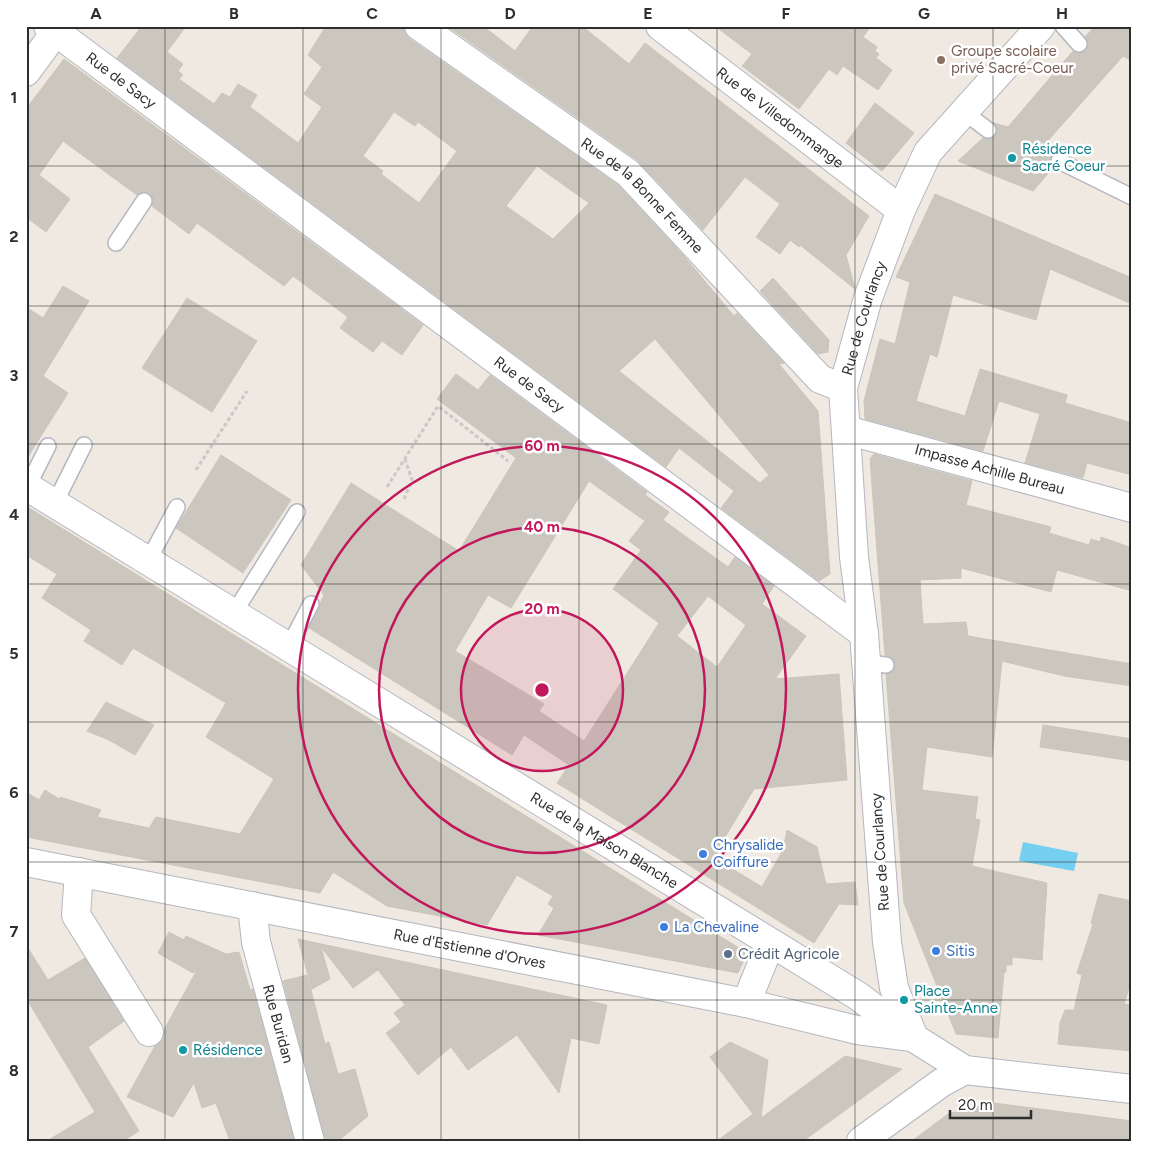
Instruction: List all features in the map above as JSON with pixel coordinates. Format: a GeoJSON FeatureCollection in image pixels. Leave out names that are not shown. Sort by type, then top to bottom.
{"type":"FeatureCollection","features":[{"type":"Feature","properties":{"kind":"street","name":"Rue de la Bonne Femme"},"geometry":{"type":"LineString","coordinates":[[419,26],[628,173],[820,379],[843,388]]}},
{"type":"Feature","properties":{"kind":"street","name":"Rue de Villedommange"},"geometry":{"type":"LineString","coordinates":[[660,26],[901,210]]}},
{"type":"Feature","properties":{"kind":"street","name":"Rue de Courlancy"},"geometry":{"type":"LineString","coordinates":[[914,1038],[894,988],[887,942],[876,664],[864,634],[854,557],[843,388],[868,298],[901,210],[928,152],[1041,26]]}},
{"type":"Feature","properties":{"kind":"street"},"geometry":{"type":"LineString","coordinates":[[26,72],[54,28]]}},
{"type":"Feature","properties":{"kind":"street","name":"Rue de Sacy"},"geometry":{"type":"LineString","coordinates":[[54,28],[189,142],[864,634]]}},
{"type":"Feature","properties":{"kind":"street","name":"Impasse Achille Bureau"},"geometry":{"type":"LineString","coordinates":[[846,430],[1132,508]]}},
{"type":"Feature","properties":{"kind":"street","name":"Rue de la Maison Blanche"},"geometry":{"type":"LineString","coordinates":[[27,486],[770,944],[858,996],[914,1038],[965,1070]]}},
{"type":"Feature","properties":{"kind":"street","name":"Rue d'Estienne d'Orves"},"geometry":{"type":"LineString","coordinates":[[26,862],[746,1003],[857,1030],[914,1038]]}},
{"type":"Feature","properties":{"kind":"street"},"geometry":{"type":"LineString","coordinates":[[79,872],[76,915],[149,1032]]}},
{"type":"Feature","properties":{"kind":"street","name":"Rue Buridan"},"geometry":{"type":"LineString","coordinates":[[252,906],[256,942],[310,1141]]}},
{"type":"Feature","properties":{"kind":"street"},"geometry":{"type":"LineString","coordinates":[[746,1003],[770,944]]}},
{"type":"Feature","properties":{"kind":"street"},"geometry":{"type":"LineString","coordinates":[[861,1141],[941,1083],[965,1070],[1132,1089]]}},
{"type":"Feature","properties":{"kind":"lane"},"geometry":{"type":"LineString","coordinates":[[1063,26],[1080,44]]}},
{"type":"Feature","properties":{"kind":"lane"},"geometry":{"type":"LineString","coordinates":[[964,112],[988,130]]}},
{"type":"Feature","properties":{"kind":"lane"},"geometry":{"type":"LineString","coordinates":[[1059,161],[1132,197]]}},
{"type":"Feature","properties":{"kind":"lane"},"geometry":{"type":"LineString","coordinates":[[116,243],[144,201]]}},
{"type":"Feature","properties":{"kind":"lane"},"geometry":{"type":"LineString","coordinates":[[55,503],[84,445]]}},
{"type":"Feature","properties":{"kind":"lane","name":"Rue de la Maison Blanche"},"geometry":{"type":"LineString","coordinates":[[27,486],[48,446]]}},
{"type":"Feature","properties":{"kind":"lane"},"geometry":{"type":"LineString","coordinates":[[148,561],[177,507]]}},
{"type":"Feature","properties":{"kind":"lane"},"geometry":{"type":"LineString","coordinates":[[234,613],[297,512]]}},
{"type":"Feature","properties":{"kind":"lane"},"geometry":{"type":"LineString","coordinates":[[288,648],[310,604]]}},
{"type":"Feature","properties":{"kind":"path"},"geometry":{"type":"LineString","coordinates":[[196,470],[248,391]]}},
{"type":"Feature","properties":{"kind":"path"},"geometry":{"type":"LineString","coordinates":[[387,487],[438,406],[508,461]]}},
{"type":"Feature","properties":{"kind":"path"},"geometry":{"type":"LineString","coordinates":[[404,459],[412,480],[404,499]]}},
{"type":"Feature","properties":{"kind":"water"},"geometry":{"type":"Polygon","coordinates":[[[1023,842],[1078,853],[1074,871],[1019,861],[1023,842]]]}},
{"type":"Feature","properties":{"kind":"building"},"geometry":{"type":"Polygon","coordinates":[[[142,26],[186,26],[167,52],[183,64],[178,71],[183,75],[179,79],[214,104],[222,93],[230,97],[238,84],[257,95],[250,107],[298,143],[322,107],[304,94],[322,67],[308,55],[326,26],[404,26],[405,33],[410,39],[618,185],[683,255],[734,316],[737,313],[784,363],[779,364],[818,411],[830,574],[819,581],[721,508],[734,491],[679,448],[666,467],[117,58],[142,26]],[[394,112],[363,156],[383,171],[381,174],[419,203],[457,151],[418,122],[415,126],[394,112]],[[537,166],[506,206],[553,239],[589,203],[537,166]],[[655,339],[619,371],[760,483],[769,475],[655,339]]]}},
{"type":"Feature","properties":{"kind":"building"},"geometry":{"type":"Polygon","coordinates":[[[447,26],[483,26],[515,51],[533,26],[582,26],[629,64],[645,43],[869,216],[846,255],[855,289],[800,245],[799,247],[790,240],[780,254],[756,237],[780,204],[745,177],[703,230],[637,160],[447,26]]]}},
{"type":"Feature","properties":{"kind":"building"},"geometry":{"type":"Polygon","coordinates":[[[715,26],[871,26],[863,37],[877,47],[875,51],[879,54],[876,58],[892,70],[878,90],[843,66],[837,75],[829,69],[799,109],[742,66],[752,54],[715,26]]]}},
{"type":"Feature","properties":{"kind":"building"},"geometry":{"type":"Polygon","coordinates":[[[1095,26],[1132,26],[1132,61],[1123,56],[1044,145],[1060,152],[1051,156],[1050,162],[1053,168],[1033,191],[958,161],[983,138],[991,139],[995,136],[997,131],[994,123],[1008,127],[1073,51],[1080,53],[1086,51],[1088,43],[1085,37],[1095,26]]]}},
{"type":"Feature","properties":{"kind":"building"},"geometry":{"type":"Polygon","coordinates":[[[64,59],[423,325],[402,355],[382,341],[373,352],[340,328],[348,317],[293,276],[284,286],[197,223],[189,234],[152,206],[153,201],[150,194],[144,192],[137,195],[63,141],[39,175],[70,199],[46,232],[26,217],[26,109],[64,59]]]}},
{"type":"Feature","properties":{"kind":"building"},"geometry":{"type":"Polygon","coordinates":[[[875,103],[914,133],[882,171],[846,143],[875,103]]]}},
{"type":"Feature","properties":{"kind":"building"},"geometry":{"type":"Polygon","coordinates":[[[935,194],[1132,278],[1132,304],[1050,269],[1036,320],[953,295],[937,357],[930,354],[916,401],[965,416],[980,369],[1067,395],[1065,403],[1132,423],[1132,475],[1087,463],[1083,478],[1025,463],[1040,414],[999,401],[983,451],[865,419],[864,401],[880,339],[895,344],[910,282],[896,277],[935,194]]]}},
{"type":"Feature","properties":{"kind":"building"},"geometry":{"type":"Polygon","coordinates":[[[773,278],[829,340],[828,352],[818,354],[760,291],[773,278]]]}},
{"type":"Feature","properties":{"kind":"building"},"geometry":{"type":"Polygon","coordinates":[[[63,286],[89,301],[43,376],[68,393],[26,460],[26,307],[43,318],[63,286]]]}},
{"type":"Feature","properties":{"kind":"building"},"geometry":{"type":"Polygon","coordinates":[[[187,298],[257,341],[212,412],[142,368],[187,298]]]}},
{"type":"Feature","properties":{"kind":"building"},"geometry":{"type":"Polygon","coordinates":[[[456,374],[478,390],[490,375],[647,492],[645,495],[669,512],[663,520],[728,567],[735,557],[774,586],[762,604],[806,636],[775,679],[839,674],[847,780],[754,789],[713,857],[762,887],[783,850],[787,830],[817,847],[826,884],[855,882],[858,905],[839,904],[814,943],[557,783],[569,765],[524,735],[512,755],[309,628],[324,595],[301,565],[351,483],[459,551],[516,458],[437,399],[456,374]],[[589,481],[511,608],[488,595],[455,651],[544,704],[539,711],[584,741],[659,623],[613,589],[641,550],[629,541],[645,521],[589,481]],[[708,596],[677,636],[717,667],[746,625],[708,596]]]}},
{"type":"Feature","properties":{"kind":"building"},"geometry":{"type":"Polygon","coordinates":[[[874,454],[972,481],[966,505],[1051,527],[1049,533],[1089,545],[1091,539],[1100,542],[1101,537],[1132,548],[1132,591],[1057,570],[1051,592],[961,568],[961,578],[920,580],[923,624],[966,622],[968,636],[1132,664],[1132,686],[1064,676],[1002,661],[992,757],[927,747],[922,790],[978,797],[975,819],[980,820],[972,866],[1047,883],[1042,960],[1012,957],[1012,965],[1006,965],[998,1038],[956,1034],[904,903],[886,674],[893,671],[895,665],[892,658],[885,655],[870,459],[874,454]]]}},
{"type":"Feature","properties":{"kind":"building"},"geometry":{"type":"Polygon","coordinates":[[[221,455],[291,500],[243,573],[176,528],[221,455]]]}},
{"type":"Feature","properties":{"kind":"building"},"geometry":{"type":"Polygon","coordinates":[[[26,506],[747,953],[738,973],[538,935],[554,908],[548,904],[553,896],[517,875],[487,925],[387,906],[333,872],[320,893],[26,837],[26,792],[39,800],[45,790],[59,799],[60,797],[101,810],[97,817],[149,828],[156,817],[240,834],[274,779],[206,737],[226,703],[133,648],[122,665],[84,641],[91,630],[42,598],[57,574],[26,555],[26,506]]]}},
{"type":"Feature","properties":{"kind":"building"},"geometry":{"type":"Polygon","coordinates":[[[106,702],[154,725],[135,755],[109,740],[87,731],[106,702]]]}},
{"type":"Feature","properties":{"kind":"building"},"geometry":{"type":"Polygon","coordinates":[[[1043,725],[1132,739],[1132,761],[1040,747],[1043,725]]]}},
{"type":"Feature","properties":{"kind":"building"},"geometry":{"type":"Polygon","coordinates":[[[1099,894],[1132,901],[1132,978],[1124,1004],[1132,1005],[1132,1051],[1058,1044],[1060,1023],[1065,1010],[1074,1010],[1082,975],[1077,973],[1093,924],[1091,923],[1099,894]]]}},
{"type":"Feature","properties":{"kind":"building"},"geometry":{"type":"Polygon","coordinates":[[[169,932],[184,940],[186,936],[226,954],[239,952],[250,990],[253,989],[294,1141],[230,1141],[216,1103],[202,1108],[194,1083],[173,1117],[127,1097],[155,1046],[163,1040],[164,1030],[197,970],[193,973],[158,953],[169,932]]]}},
{"type":"Feature","properties":{"kind":"building"},"geometry":{"type":"Polygon","coordinates":[[[298,939],[607,1005],[599,1044],[571,1038],[559,1093],[517,1035],[468,1070],[451,1047],[418,1075],[386,1033],[401,1022],[394,1013],[405,1005],[378,970],[353,988],[321,947],[330,979],[312,989],[298,939]]]}},
{"type":"Feature","properties":{"kind":"building"},"geometry":{"type":"Polygon","coordinates":[[[26,945],[48,980],[85,958],[124,1021],[88,1047],[139,1131],[123,1141],[47,1141],[95,1112],[26,998],[26,945]]]}},
{"type":"Feature","properties":{"kind":"building"},"geometry":{"type":"Polygon","coordinates":[[[307,975],[325,1044],[329,1042],[338,1074],[355,1069],[368,1116],[338,1141],[325,1141],[283,981],[307,975]]]}},
{"type":"Feature","properties":{"kind":"building"},"geometry":{"type":"Polygon","coordinates":[[[730,1042],[768,1060],[761,1118],[845,1056],[902,1069],[803,1141],[717,1141],[753,1114],[710,1057],[730,1042]]]}},
{"type":"Feature","properties":{"kind":"building"},"geometry":{"type":"Polygon","coordinates":[[[994,1103],[1132,1121],[1132,1141],[912,1141],[948,1114],[994,1103]]]}},
{"type":"Feature","properties":{"kind":"place","name":"Groupe scolaire privé Sacré-Coeur"},"geometry":{"type":"Point","coordinates":[941,60]}},
{"type":"Feature","properties":{"kind":"place","name":"Résidence Sacré Coeur"},"geometry":{"type":"Point","coordinates":[1012,158]}},
{"type":"Feature","properties":{"kind":"place","name":"Chrysalide Coiffure"},"geometry":{"type":"Point","coordinates":[703,854]}},
{"type":"Feature","properties":{"kind":"place","name":"La Chevaline"},"geometry":{"type":"Point","coordinates":[664,927]}},
{"type":"Feature","properties":{"kind":"place","name":"Sitis"},"geometry":{"type":"Point","coordinates":[936,951]}},
{"type":"Feature","properties":{"kind":"place","name":"Crédit Agricole"},"geometry":{"type":"Point","coordinates":[728,954]}},
{"type":"Feature","properties":{"kind":"place","name":"Place Sainte-Anne"},"geometry":{"type":"Point","coordinates":[904,1000]}},
{"type":"Feature","properties":{"kind":"place","name":"Résidence"},"geometry":{"type":"Point","coordinates":[183,1050]}}]}
